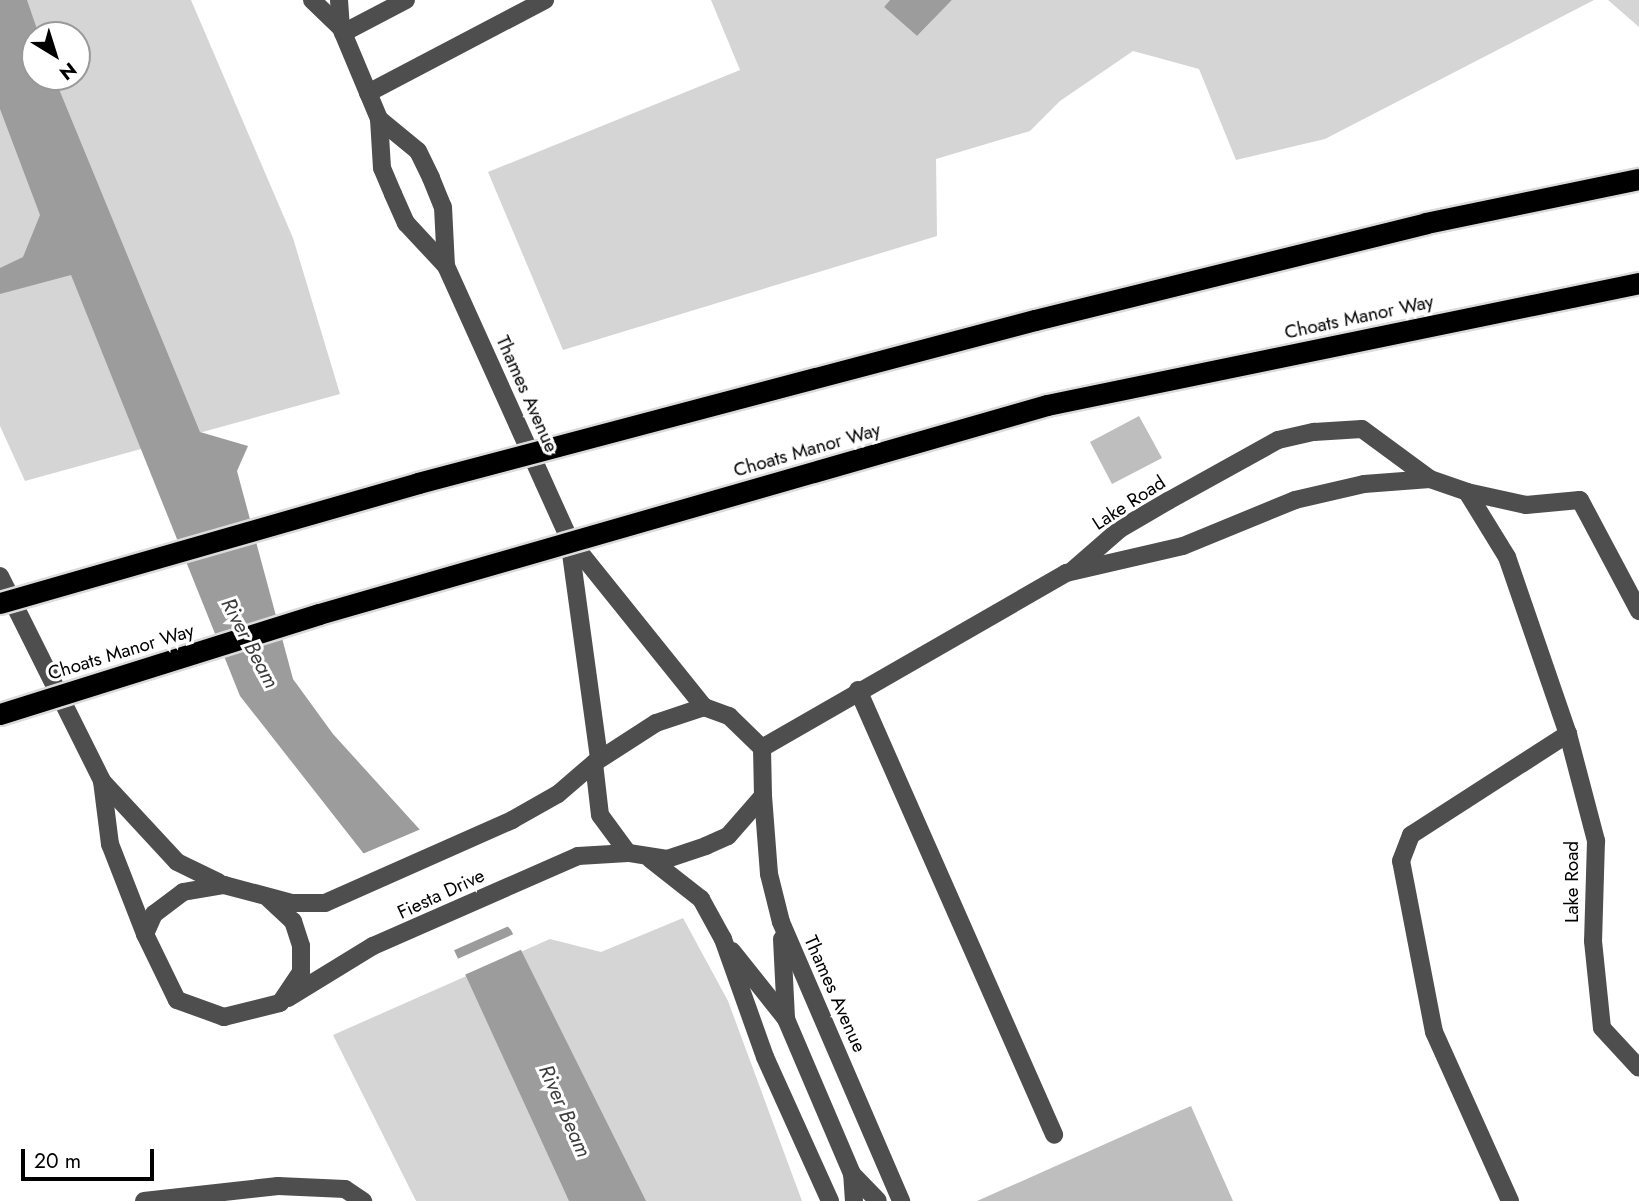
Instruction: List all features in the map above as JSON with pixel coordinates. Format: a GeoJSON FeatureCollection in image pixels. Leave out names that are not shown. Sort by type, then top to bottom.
{"type":"FeatureCollection","features":[{"type":"Feature","properties":{"kind":"highway"},"geometry":{"type":"LineString","coordinates":[[0,603],[418,483],[1035,320],[1426,223],[1639,179]]}},
{"type":"Feature","properties":{"kind":"highway","name":"Choats Manor Way"},"geometry":{"type":"LineString","coordinates":[[0,714],[319,614],[1047,405],[1639,283]]}},
{"type":"Feature","properties":{"kind":"street","name":"Thames Avenue"},"geometry":{"type":"LineString","coordinates":[[312,0],[342,30]]}},
{"type":"Feature","properties":{"kind":"street","name":"Thames Avenue"},"geometry":{"type":"LineString","coordinates":[[339,0],[342,30],[379,119],[382,168],[406,223],[446,266],[569,539],[704,707]]}},
{"type":"Feature","properties":{"kind":"street"},"geometry":{"type":"LineString","coordinates":[[342,30],[406,0]]}},
{"type":"Feature","properties":{"kind":"street"},"geometry":{"type":"LineString","coordinates":[[368,93],[545,0]]}},
{"type":"Feature","properties":{"kind":"street","name":"Thames Avenue"},"geometry":{"type":"LineString","coordinates":[[379,119],[418,150],[431,178],[443,206],[446,266]]}},
{"type":"Feature","properties":{"kind":"street","name":"Lake Road"},"geometry":{"type":"LineString","coordinates":[[1073,570],[1120,528],[1278,440],[1362,429],[1430,479],[1466,492],[1507,557],[1568,734],[1596,841],[1593,941],[1602,1028],[1639,1068]]}},
{"type":"Feature","properties":{"kind":"street","name":"Lake Road"},"geometry":{"type":"LineString","coordinates":[[1073,570],[1183,546],[1295,500],[1364,484],[1430,479]]}},
{"type":"Feature","properties":{"kind":"street"},"geometry":{"type":"LineString","coordinates":[[1466,492],[1526,505],[1580,499],[1639,611]]}},
{"type":"Feature","properties":{"kind":"street","name":"Thames Avenue"},"geometry":{"type":"LineString","coordinates":[[569,539],[596,760]]}},
{"type":"Feature","properties":{"kind":"street"},"geometry":{"type":"LineString","coordinates":[[762,748],[858,690],[1073,570]]}},
{"type":"Feature","properties":{"kind":"street"},"geometry":{"type":"LineString","coordinates":[[0,576],[102,781],[177,862],[225,885],[270,899],[293,921],[301,946],[301,972],[280,1003],[224,1017],[188,1008],[169,992],[110,844],[102,781]]}},
{"type":"Feature","properties":{"kind":"street"},"geometry":{"type":"LineString","coordinates":[[858,690],[1054,1135]]}},
{"type":"Feature","properties":{"kind":"street"},"geometry":{"type":"LineString","coordinates":[[704,707],[729,716],[762,748],[763,796],[728,836],[684,855],[650,859],[628,853],[600,815],[596,760],[656,723],[704,707]]}},
{"type":"Feature","properties":{"kind":"street"},"geometry":{"type":"LineString","coordinates":[[1510,1201],[1434,1032],[1401,861],[1411,835],[1568,734]]}},
{"type":"Feature","properties":{"kind":"street","name":"Fiesta Drive"},"geometry":{"type":"LineString","coordinates":[[270,899],[325,903],[512,820],[558,794],[596,760]]}},
{"type":"Feature","properties":{"kind":"street","name":"Thames Avenue"},"geometry":{"type":"LineString","coordinates":[[763,796],[769,874],[781,922],[901,1201]]}},
{"type":"Feature","properties":{"kind":"street","name":"Fiesta Drive"},"geometry":{"type":"LineString","coordinates":[[280,1003],[395,938],[530,876],[578,856],[628,853]]}},
{"type":"Feature","properties":{"kind":"street"},"geometry":{"type":"LineString","coordinates":[[650,859],[701,899],[723,939],[765,1057],[830,1201]]}},
{"type":"Feature","properties":{"kind":"street"},"geometry":{"type":"LineString","coordinates":[[145,934],[154,914],[183,892],[225,885]]}},
{"type":"Feature","properties":{"kind":"street"},"geometry":{"type":"LineString","coordinates":[[781,922],[786,1019]]}},
{"type":"Feature","properties":{"kind":"street"},"geometry":{"type":"LineString","coordinates":[[723,939],[786,1019],[852,1174],[854,1201]]}},
{"type":"Feature","properties":{"kind":"street"},"geometry":{"type":"LineString","coordinates":[[852,1174],[878,1201]]}},
{"type":"Feature","properties":{"kind":"street"},"geometry":{"type":"LineString","coordinates":[[144,1201],[278,1186],[345,1189],[363,1201]]}},
{"type":"Feature","properties":{"kind":"shaded area"},"geometry":{"type":"Polygon","coordinates":[[[0,0],[191,0],[293,238],[340,394],[25,481],[0,426],[0,0]]]}},
{"type":"Feature","properties":{"kind":"shaded area"},"geometry":{"type":"Polygon","coordinates":[[[711,0],[890,0],[884,7],[917,36],[952,0],[1594,0],[1325,139],[1236,160],[1199,69],[1133,51],[1060,101],[1030,131],[936,159],[937,236],[563,350],[488,172],[740,70],[711,0]]]}},
{"type":"Feature","properties":{"kind":"shaded area"},"geometry":{"type":"Polygon","coordinates":[[[1608,0],[1639,0],[1639,27],[1608,0]]]}},
{"type":"Feature","properties":{"kind":"shaded area"},"geometry":{"type":"Polygon","coordinates":[[[683,918],[728,1001],[802,1201],[416,1201],[333,1035],[550,939],[601,952],[683,918]]]}},
{"type":"Feature","properties":{"kind":"water","name":"River Beam"},"geometry":{"type":"Polygon","coordinates":[[[0,0],[27,0],[34,21],[21,21],[21,91],[60,91],[200,432],[248,446],[237,471],[293,679],[333,734],[511,930],[646,1201],[569,1201],[454,950],[364,854],[240,696],[71,275],[0,294],[0,268],[23,257],[40,215],[0,109],[0,0]]]}},
{"type":"Feature","properties":{"kind":"water"},"geometry":{"type":"Polygon","coordinates":[[[890,0],[952,0],[917,36],[884,7],[890,0]]]}},
{"type":"Feature","properties":{"kind":"pier"},"geometry":{"type":"Polygon","coordinates":[[[421,829],[511,925],[450,952],[360,855],[421,829]]]}},
{"type":"Feature","properties":{"kind":"pier"},"geometry":{"type":"Polygon","coordinates":[[[516,933],[525,948],[462,976],[455,960],[516,933]]]}},
{"type":"Feature","properties":{"kind":"building"},"geometry":{"type":"Polygon","coordinates":[[[1139,416],[1162,458],[1112,484],[1090,442],[1139,416]]]}},
{"type":"Feature","properties":{"kind":"building"},"geometry":{"type":"Polygon","coordinates":[[[1191,1106],[1233,1201],[977,1201],[1168,1116],[1191,1106]]]}}]}
